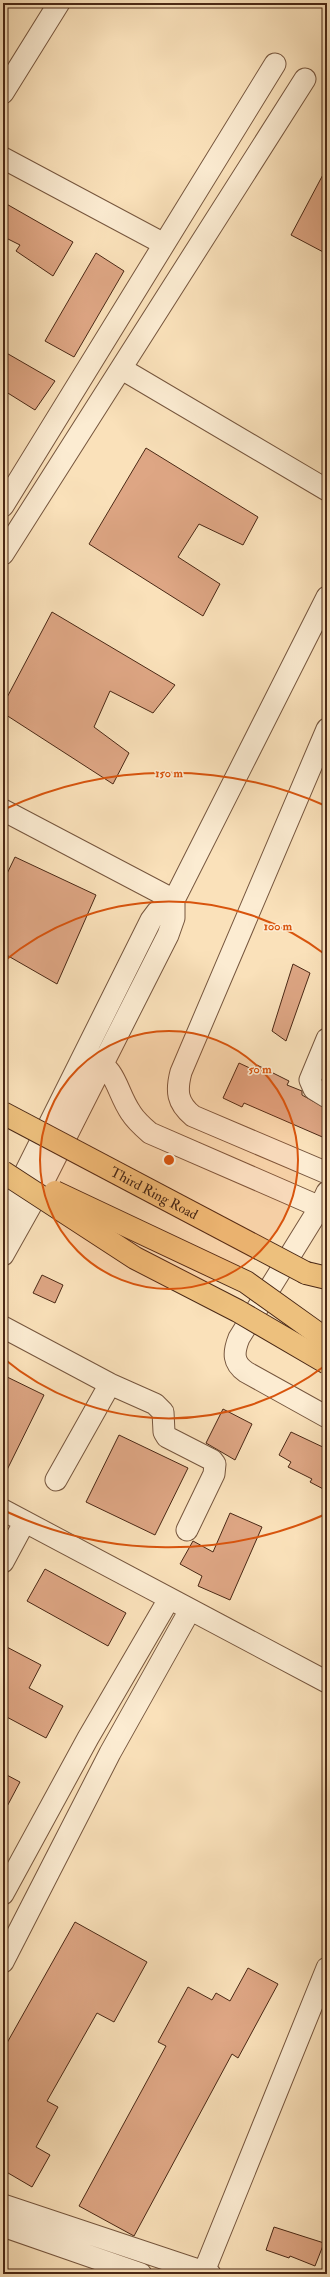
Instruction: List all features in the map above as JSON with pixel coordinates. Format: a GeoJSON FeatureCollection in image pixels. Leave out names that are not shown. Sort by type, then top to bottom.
{"type":"FeatureCollection","features":[{"type":"Feature","properties":{"kind":"highway","name":"Third Ring Road"},"geometry":{"type":"LineString","coordinates":[[3,1113],[306,1273],[327,1278]]}},
{"type":"Feature","properties":{"kind":"highway"},"geometry":{"type":"LineString","coordinates":[[3,1167],[246,1282],[327,1340]]}},
{"type":"Feature","properties":{"kind":"highway"},"geometry":{"type":"LineString","coordinates":[[3,1172],[135,1258],[238,1311],[327,1363]]}},
{"type":"Feature","properties":{"kind":"street"},"geometry":{"type":"LineString","coordinates":[[3,93],[59,3]]}},
{"type":"Feature","properties":{"kind":"street"},"geometry":{"type":"LineString","coordinates":[[3,506],[10,482],[164,244],[275,64]]}},
{"type":"Feature","properties":{"kind":"street"},"geometry":{"type":"LineString","coordinates":[[3,554],[305,79]]}},
{"type":"Feature","properties":{"kind":"street"},"geometry":{"type":"LineString","coordinates":[[3,158],[164,244]]}},
{"type":"Feature","properties":{"kind":"street"},"geometry":{"type":"LineString","coordinates":[[122,369],[327,490]]}},
{"type":"Feature","properties":{"kind":"street"},"geometry":{"type":"LineString","coordinates":[[10,482],[38,499]]}},
{"type":"Feature","properties":{"kind":"street"},"geometry":{"type":"LineString","coordinates":[[3,1255],[35,1198],[168,934],[174,918],[174,900],[327,597]]}},
{"type":"Feature","properties":{"kind":"street"},"geometry":{"type":"LineString","coordinates":[[327,729],[181,1072],[177,1090],[179,1100],[185,1110],[193,1116],[327,1173]]}},
{"type":"Feature","properties":{"kind":"street"},"geometry":{"type":"LineString","coordinates":[[3,810],[174,900]]}},
{"type":"Feature","properties":{"kind":"street"},"geometry":{"type":"LineString","coordinates":[[3,1217],[151,920],[157,912],[174,900]]}},
{"type":"Feature","properties":{"kind":"street"},"geometry":{"type":"LineString","coordinates":[[327,1039],[310,1080],[314,1089],[327,1096]]}},
{"type":"Feature","properties":{"kind":"street"},"geometry":{"type":"LineString","coordinates":[[84,1053],[103,1063],[116,1080],[130,1112],[139,1124],[150,1133],[324,1199],[239,1338],[235,1358],[239,1367],[246,1372],[327,1417]]}},
{"type":"Feature","properties":{"kind":"street"},"geometry":{"type":"LineString","coordinates":[[3,1327],[110,1384],[160,1408],[163,1412],[164,1432],[167,1437],[171,1441],[209,1457],[215,1464],[214,1474],[187,1530]]}},
{"type":"Feature","properties":{"kind":"street"},"geometry":{"type":"LineString","coordinates":[[56,1480],[110,1384]]}},
{"type":"Feature","properties":{"kind":"street"},"geometry":{"type":"LineString","coordinates":[[3,1510],[24,1523],[327,1682]]}},
{"type":"Feature","properties":{"kind":"street"},"geometry":{"type":"LineString","coordinates":[[3,1562],[24,1523]]}},
{"type":"Feature","properties":{"kind":"street"},"geometry":{"type":"LineString","coordinates":[[3,1894],[88,1738],[170,1599]]}},
{"type":"Feature","properties":{"kind":"street"},"geometry":{"type":"LineString","coordinates":[[3,1962],[110,1753],[190,1610]]}},
{"type":"Feature","properties":{"kind":"street"},"geometry":{"type":"LineString","coordinates":[[3,2205],[206,2273],[327,1968]]}},
{"type":"Feature","properties":{"kind":"street"},"geometry":{"type":"LineString","coordinates":[[3,2226],[95,2266],[141,2274]]}},
{"type":"Feature","properties":{"kind":"building"},"geometry":{"type":"Polygon","coordinates":[[[327,167],[327,254],[291,235],[327,167]]]}},
{"type":"Feature","properties":{"kind":"building"},"geometry":{"type":"Polygon","coordinates":[[[3,202],[73,242],[53,276],[16,251],[20,245],[6,238],[3,244],[3,202]]]}},
{"type":"Feature","properties":{"kind":"building"},"geometry":{"type":"Polygon","coordinates":[[[96,253],[124,271],[74,357],[45,341],[96,253]]]}},
{"type":"Feature","properties":{"kind":"building"},"geometry":{"type":"Polygon","coordinates":[[[3,351],[55,381],[35,410],[3,390],[3,351]]]}},
{"type":"Feature","properties":{"kind":"building"},"geometry":{"type":"Polygon","coordinates":[[[146,448],[258,517],[243,545],[199,524],[178,557],[220,584],[203,616],[89,544],[146,448]]]}},
{"type":"Feature","properties":{"kind":"building"},"geometry":{"type":"Polygon","coordinates":[[[52,612],[175,685],[153,713],[110,691],[94,727],[129,753],[113,784],[3,713],[3,705],[52,612]]]}},
{"type":"Feature","properties":{"kind":"building"},"geometry":{"type":"Polygon","coordinates":[[[15,857],[96,895],[57,984],[3,953],[3,882],[15,857]]]}},
{"type":"Feature","properties":{"kind":"building"},"geometry":{"type":"Polygon","coordinates":[[[293,964],[310,973],[286,1041],[272,1031],[293,964]]]}},
{"type":"Feature","properties":{"kind":"building"},"geometry":{"type":"Polygon","coordinates":[[[239,1063],[254,1070],[257,1065],[289,1081],[287,1085],[302,1091],[302,1095],[327,1109],[327,1139],[244,1103],[242,1107],[223,1098],[239,1063]]]}},
{"type":"Feature","properties":{"kind":"building"},"geometry":{"type":"Polygon","coordinates":[[[42,1275],[63,1285],[55,1303],[33,1293],[42,1275]]]}},
{"type":"Feature","properties":{"kind":"building"},"geometry":{"type":"Polygon","coordinates":[[[3,1375],[44,1395],[3,1478],[3,1375]]]}},
{"type":"Feature","properties":{"kind":"building"},"geometry":{"type":"Polygon","coordinates":[[[223,1409],[252,1424],[235,1460],[206,1443],[223,1409]]]}},
{"type":"Feature","properties":{"kind":"building"},"geometry":{"type":"Polygon","coordinates":[[[291,1432],[327,1449],[327,1491],[310,1482],[312,1479],[288,1467],[291,1462],[279,1455],[291,1432]]]}},
{"type":"Feature","properties":{"kind":"building"},"geometry":{"type":"Polygon","coordinates":[[[119,1435],[188,1468],[155,1535],[86,1502],[119,1435]]]}},
{"type":"Feature","properties":{"kind":"building"},"geometry":{"type":"Polygon","coordinates":[[[230,1513],[262,1527],[230,1600],[198,1586],[202,1576],[180,1564],[193,1541],[213,1552],[230,1513]]]}},
{"type":"Feature","properties":{"kind":"building"},"geometry":{"type":"Polygon","coordinates":[[[45,1569],[126,1613],[108,1646],[27,1601],[45,1569]]]}},
{"type":"Feature","properties":{"kind":"building"},"geometry":{"type":"Polygon","coordinates":[[[3,1645],[41,1665],[29,1688],[63,1706],[46,1738],[3,1715],[3,1645]]]}},
{"type":"Feature","properties":{"kind":"building"},"geometry":{"type":"Polygon","coordinates":[[[3,1773],[20,1782],[3,1814],[3,1773]]]}},
{"type":"Feature","properties":{"kind":"building"},"geometry":{"type":"Polygon","coordinates":[[[75,1922],[147,1962],[114,2022],[97,2013],[47,2101],[58,2107],[36,2147],[50,2155],[32,2187],[3,2170],[3,2050],[75,1922]]]}},
{"type":"Feature","properties":{"kind":"building"},"geometry":{"type":"Polygon","coordinates":[[[248,1968],[278,1984],[238,2058],[232,2054],[134,2236],[79,2206],[166,2046],[158,2042],[188,1987],[212,2000],[216,1993],[230,2001],[248,1968]]]}},
{"type":"Feature","properties":{"kind":"building"},"geometry":{"type":"Polygon","coordinates":[[[274,2227],[324,2243],[315,2266],[290,2256],[289,2258],[266,2250],[274,2227]]]}}]}
